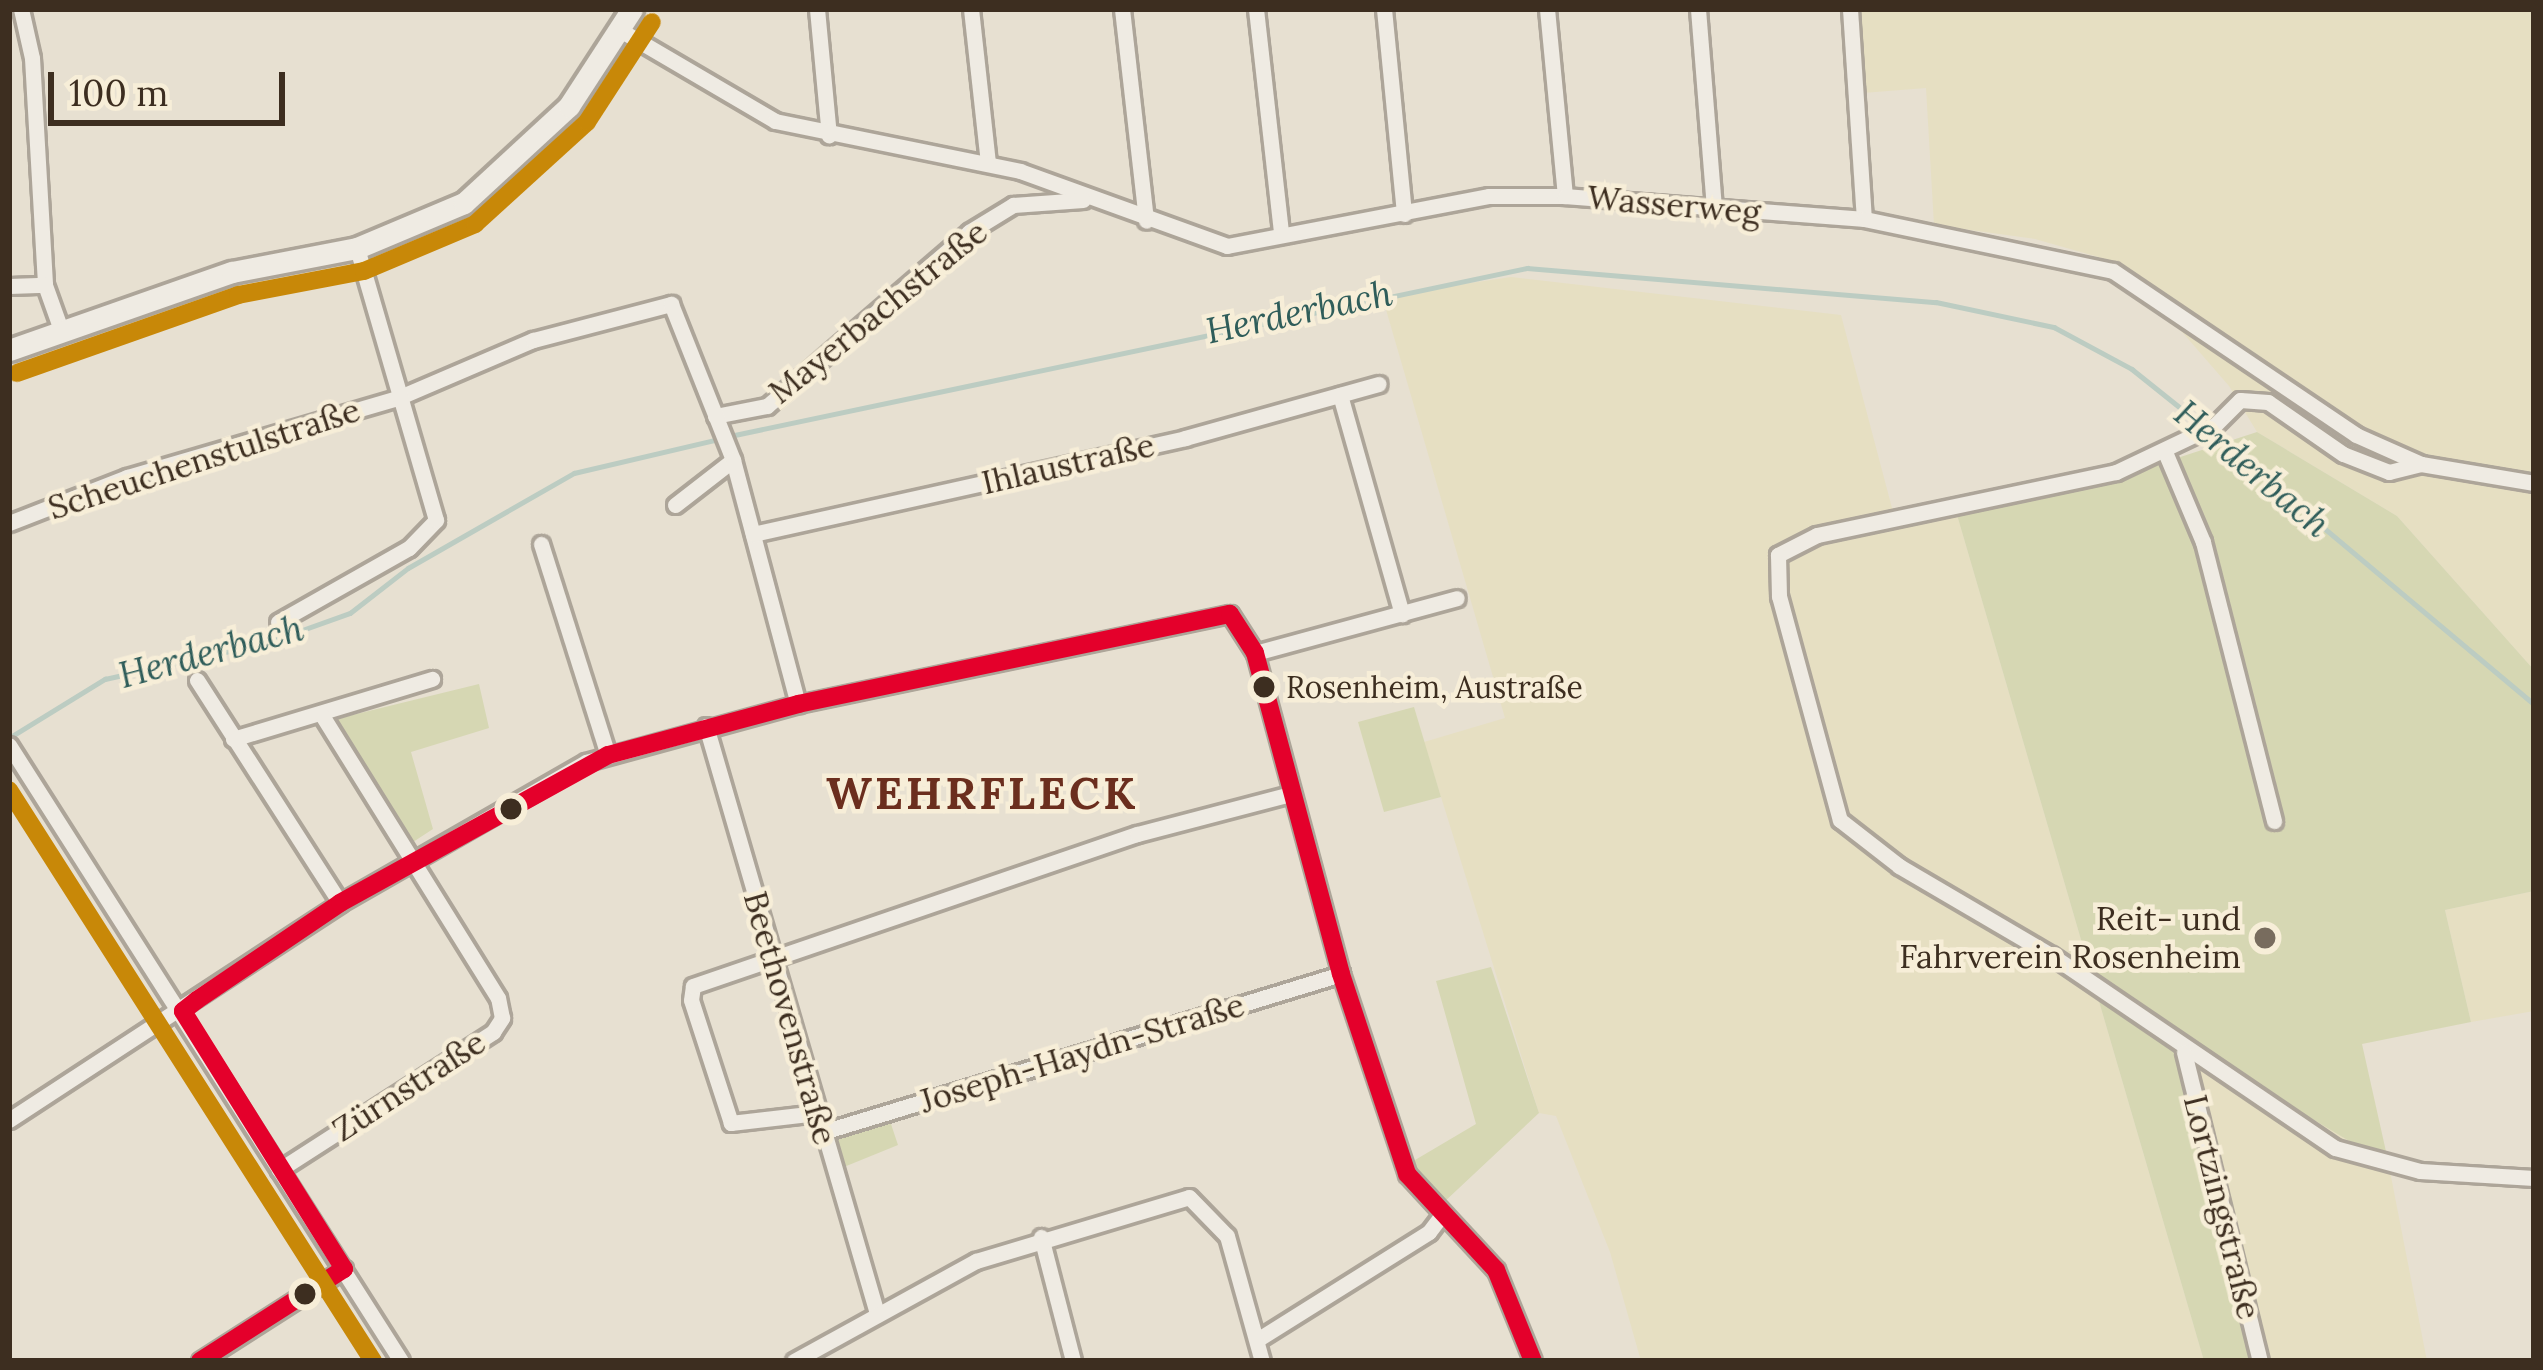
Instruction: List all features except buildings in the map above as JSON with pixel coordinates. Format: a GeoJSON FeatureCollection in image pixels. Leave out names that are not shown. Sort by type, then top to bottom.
{"type":"FeatureCollection","features":[{"type":"Feature","properties":{"kind":"street"},"geometry":{"type":"LineString","coordinates":[[21,9],[32,58],[45,285],[60,327]]}},
{"type":"Feature","properties":{"kind":"street"},"geometry":{"type":"LineString","coordinates":[[9,350],[60,327],[232,272],[357,248],[464,203],[519,160],[569,106],[632,9]]}},
{"type":"Feature","properties":{"kind":"street"},"geometry":{"type":"LineString","coordinates":[[817,9],[829,135]]}},
{"type":"Feature","properties":{"kind":"street"},"geometry":{"type":"LineString","coordinates":[[971,9],[988,163]]}},
{"type":"Feature","properties":{"kind":"street"},"geometry":{"type":"LineString","coordinates":[[1122,9],[1146,221]]}},
{"type":"Feature","properties":{"kind":"street"},"geometry":{"type":"LineString","coordinates":[[1256,9],[1281,231]]}},
{"type":"Feature","properties":{"kind":"street"},"geometry":{"type":"LineString","coordinates":[[1384,9],[1404,214]]}},
{"type":"Feature","properties":{"kind":"street"},"geometry":{"type":"LineString","coordinates":[[1547,9],[1565,196]]}},
{"type":"Feature","properties":{"kind":"street"},"geometry":{"type":"LineString","coordinates":[[1698,9],[1714,209]]}},
{"type":"Feature","properties":{"kind":"street"},"geometry":{"type":"LineString","coordinates":[[1850,9],[1864,219]]}},
{"type":"Feature","properties":{"kind":"street","name":"Wasserweg"},"geometry":{"type":"LineString","coordinates":[[620,30],[775,122],[988,163],[1227,246],[1281,231],[1404,214],[1489,196],[1565,196],[1864,219],[2113,271],[2356,436],[2421,464]]}},
{"type":"Feature","properties":{"kind":"street","name":"Mayerbachstraße"},"geometry":{"type":"LineString","coordinates":[[716,417],[767,406],[969,232],[1013,205],[1098,200]]}},
{"type":"Feature","properties":{"kind":"street"},"geometry":{"type":"LineString","coordinates":[[278,622],[409,548],[436,520],[357,248]]}},
{"type":"Feature","properties":{"kind":"street"},"geometry":{"type":"LineString","coordinates":[[9,286],[45,285]]}},
{"type":"Feature","properties":{"kind":"street"},"geometry":{"type":"LineString","coordinates":[[400,397],[533,340],[671,304],[732,458],[798,704]]}},
{"type":"Feature","properties":{"kind":"street","name":"Ihlaustraße"},"geometry":{"type":"LineString","coordinates":[[753,535],[1379,384]]}},
{"type":"Feature","properties":{"kind":"street"},"geometry":{"type":"LineString","coordinates":[[1340,395],[1402,614]]}},
{"type":"Feature","properties":{"kind":"street","name":"Scheuchenstulstraße"},"geometry":{"type":"LineString","coordinates":[[9,523],[127,477],[400,397]]}},
{"type":"Feature","properties":{"kind":"street"},"geometry":{"type":"LineString","coordinates":[[2534,483],[2421,464],[2389,472],[2343,454],[2268,402],[2240,400],[2216,425],[2116,472],[1887,518],[1778,555],[1779,596],[1840,820],[2335,1148],[2420,1171],[2534,1178]]}},
{"type":"Feature","properties":{"kind":"street"},"geometry":{"type":"LineString","coordinates":[[2165,452],[2203,542],[2274,821]]}},
{"type":"Feature","properties":{"kind":"street"},"geometry":{"type":"LineString","coordinates":[[675,505],[732,458]]}},
{"type":"Feature","properties":{"kind":"street"},"geometry":{"type":"LineString","coordinates":[[542,544],[608,754]]}},
{"type":"Feature","properties":{"kind":"street"},"geometry":{"type":"LineString","coordinates":[[1255,653],[1457,598]]}},
{"type":"Feature","properties":{"kind":"street"},"geometry":{"type":"LineString","coordinates":[[9,1120],[183,1011],[340,903],[608,754],[798,704],[1230,614],[1255,653],[1341,974],[1406,1174],[1496,1270],[1533,1361]]}},
{"type":"Feature","properties":{"kind":"street"},"geometry":{"type":"LineString","coordinates":[[233,739],[433,679]]}},
{"type":"Feature","properties":{"kind":"street"},"geometry":{"type":"LineString","coordinates":[[197,680],[340,903]]}},
{"type":"Feature","properties":{"kind":"street"},"geometry":{"type":"LineString","coordinates":[[321,714],[412,862]]}},
{"type":"Feature","properties":{"kind":"street","name":"Beethovenstraße"},"geometry":{"type":"LineString","coordinates":[[706,726],[876,1310]]}},
{"type":"Feature","properties":{"kind":"street"},"geometry":{"type":"LineString","coordinates":[[9,745],[183,1011],[401,1361]]}},
{"type":"Feature","properties":{"kind":"street"},"geometry":{"type":"LineString","coordinates":[[817,1113],[731,1123],[691,1000],[693,986],[1137,834],[1291,794]]}},
{"type":"Feature","properties":{"kind":"street","name":"Zürnstraße"},"geometry":{"type":"LineString","coordinates":[[279,1170],[494,1032],[502,1018],[412,862]]}},
{"type":"Feature","properties":{"kind":"street","name":"Joseph-Haydn-Straße"},"geometry":{"type":"LineString","coordinates":[[823,1132],[1341,974]]}},
{"type":"Feature","properties":{"kind":"street","name":"Lortzingstraße"},"geometry":{"type":"LineString","coordinates":[[2184,1052],[2260,1361]]}},
{"type":"Feature","properties":{"kind":"street"},"geometry":{"type":"LineString","coordinates":[[794,1361],[876,1310],[1041,1237],[1200,1200],[1227,1236],[1262,1361]]}},
{"type":"Feature","properties":{"kind":"street"},"geometry":{"type":"LineString","coordinates":[[1257,1340],[1429,1232],[1442,1215]]}},
{"type":"Feature","properties":{"kind":"street"},"geometry":{"type":"LineString","coordinates":[[1041,1237],[1073,1361]]}},
{"type":"Feature","properties":{"kind":"street"},"geometry":{"type":"LineString","coordinates":[[200,1361],[344,1270]]}},
{"type":"Feature","properties":{"kind":"shaded area"},"geometry":{"type":"Polygon","coordinates":[[[1856,9],[2534,9],[2534,670],[2397,516],[2257,432],[2229,386],[2123,264],[2035,239],[1934,225],[1926,88],[1863,93],[1856,9]]]}},
{"type":"Feature","properties":{"kind":"shaded area"},"geometry":{"type":"Polygon","coordinates":[[[1511,277],[1841,315],[1892,508],[1955,508],[2204,1361],[1641,1361],[1610,1252],[1556,1116],[1539,1113],[1424,742],[1505,718],[1382,296],[1511,277]]]}},
{"type":"Feature","properties":{"kind":"shaded area"},"geometry":{"type":"Polygon","coordinates":[[[2534,891],[2534,1011],[2471,1022],[2445,910],[2534,891]]]}},
{"type":"Feature","properties":{"kind":"shaded area"},"geometry":{"type":"Polygon","coordinates":[[[2174,1034],[2359,1147],[2387,1156],[2427,1361],[2252,1361],[2174,1034]]]}},
{"type":"Feature","properties":{"kind":"green space","name":"Reit- und Fahrverein Rosenheim"},"geometry":{"type":"Polygon","coordinates":[[[2257,432],[2397,516],[2534,670],[2534,891],[2445,910],[2471,1022],[2362,1044],[2387,1156],[2359,1147],[2175,1036],[2252,1361],[2204,1361],[1955,508],[2113,479],[2257,432]]]}},
{"type":"Feature","properties":{"kind":"green space"},"geometry":{"type":"Polygon","coordinates":[[[479,684],[489,728],[411,752],[433,829],[410,844],[336,719],[479,684]]]}},
{"type":"Feature","properties":{"kind":"green space"},"geometry":{"type":"Polygon","coordinates":[[[1414,707],[1441,797],[1384,812],[1358,722],[1414,707]]]}},
{"type":"Feature","properties":{"kind":"green space"},"geometry":{"type":"Polygon","coordinates":[[[1491,967],[1539,1113],[1442,1204],[1410,1163],[1476,1124],[1436,981],[1491,967]]]}},
{"type":"Feature","properties":{"kind":"green space"},"geometry":{"type":"Polygon","coordinates":[[[890,1121],[898,1145],[839,1169],[833,1138],[890,1121]]]}},
{"type":"Feature","properties":{"kind":"waterway","name":"Herderbach"},"geometry":{"type":"LineString","coordinates":[[730,436],[1527,268],[1936,302],[2054,327],[2132,369],[2202,425]]}},
{"type":"Feature","properties":{"kind":"waterway","name":"Herderbach"},"geometry":{"type":"LineString","coordinates":[[2211,433],[2534,704]]}},
{"type":"Feature","properties":{"kind":"waterway","name":"Herderbach"},"geometry":{"type":"LineString","coordinates":[[9,738],[105,679],[266,643],[350,613],[408,568],[574,473],[719,439]]}},
{"type":"Feature","properties":{"kind":"transit line"},"geometry":{"type":"LineString","coordinates":[[17,373],[238,295],[364,271],[475,224],[587,122],[652,22]]}},
{"type":"Feature","properties":{"kind":"transit line"},"geometry":{"type":"LineString","coordinates":[[200,1361],[344,1269],[183,1011],[197,1000],[340,903],[608,755],[798,704],[1230,614],[1255,653],[1341,974],[1407,1174],[1496,1270],[1533,1361]]}},
{"type":"Feature","properties":{"kind":"transit line"},"geometry":{"type":"LineString","coordinates":[[9,790],[373,1361]]}},
{"type":"Feature","properties":{"kind":"place","name":"Rosenheim, Austraße"},"geometry":{"type":"Point","coordinates":[1264,687]}},
{"type":"Feature","properties":{"kind":"place","name":"Reit- und Fahrverein Rosenheim"},"geometry":{"type":"Point","coordinates":[2265,938]}},
{"type":"Feature","properties":{"kind":"district","name":"WEHRFLECK"},"geometry":{"type":"Point","coordinates":[982,793]}}]}
